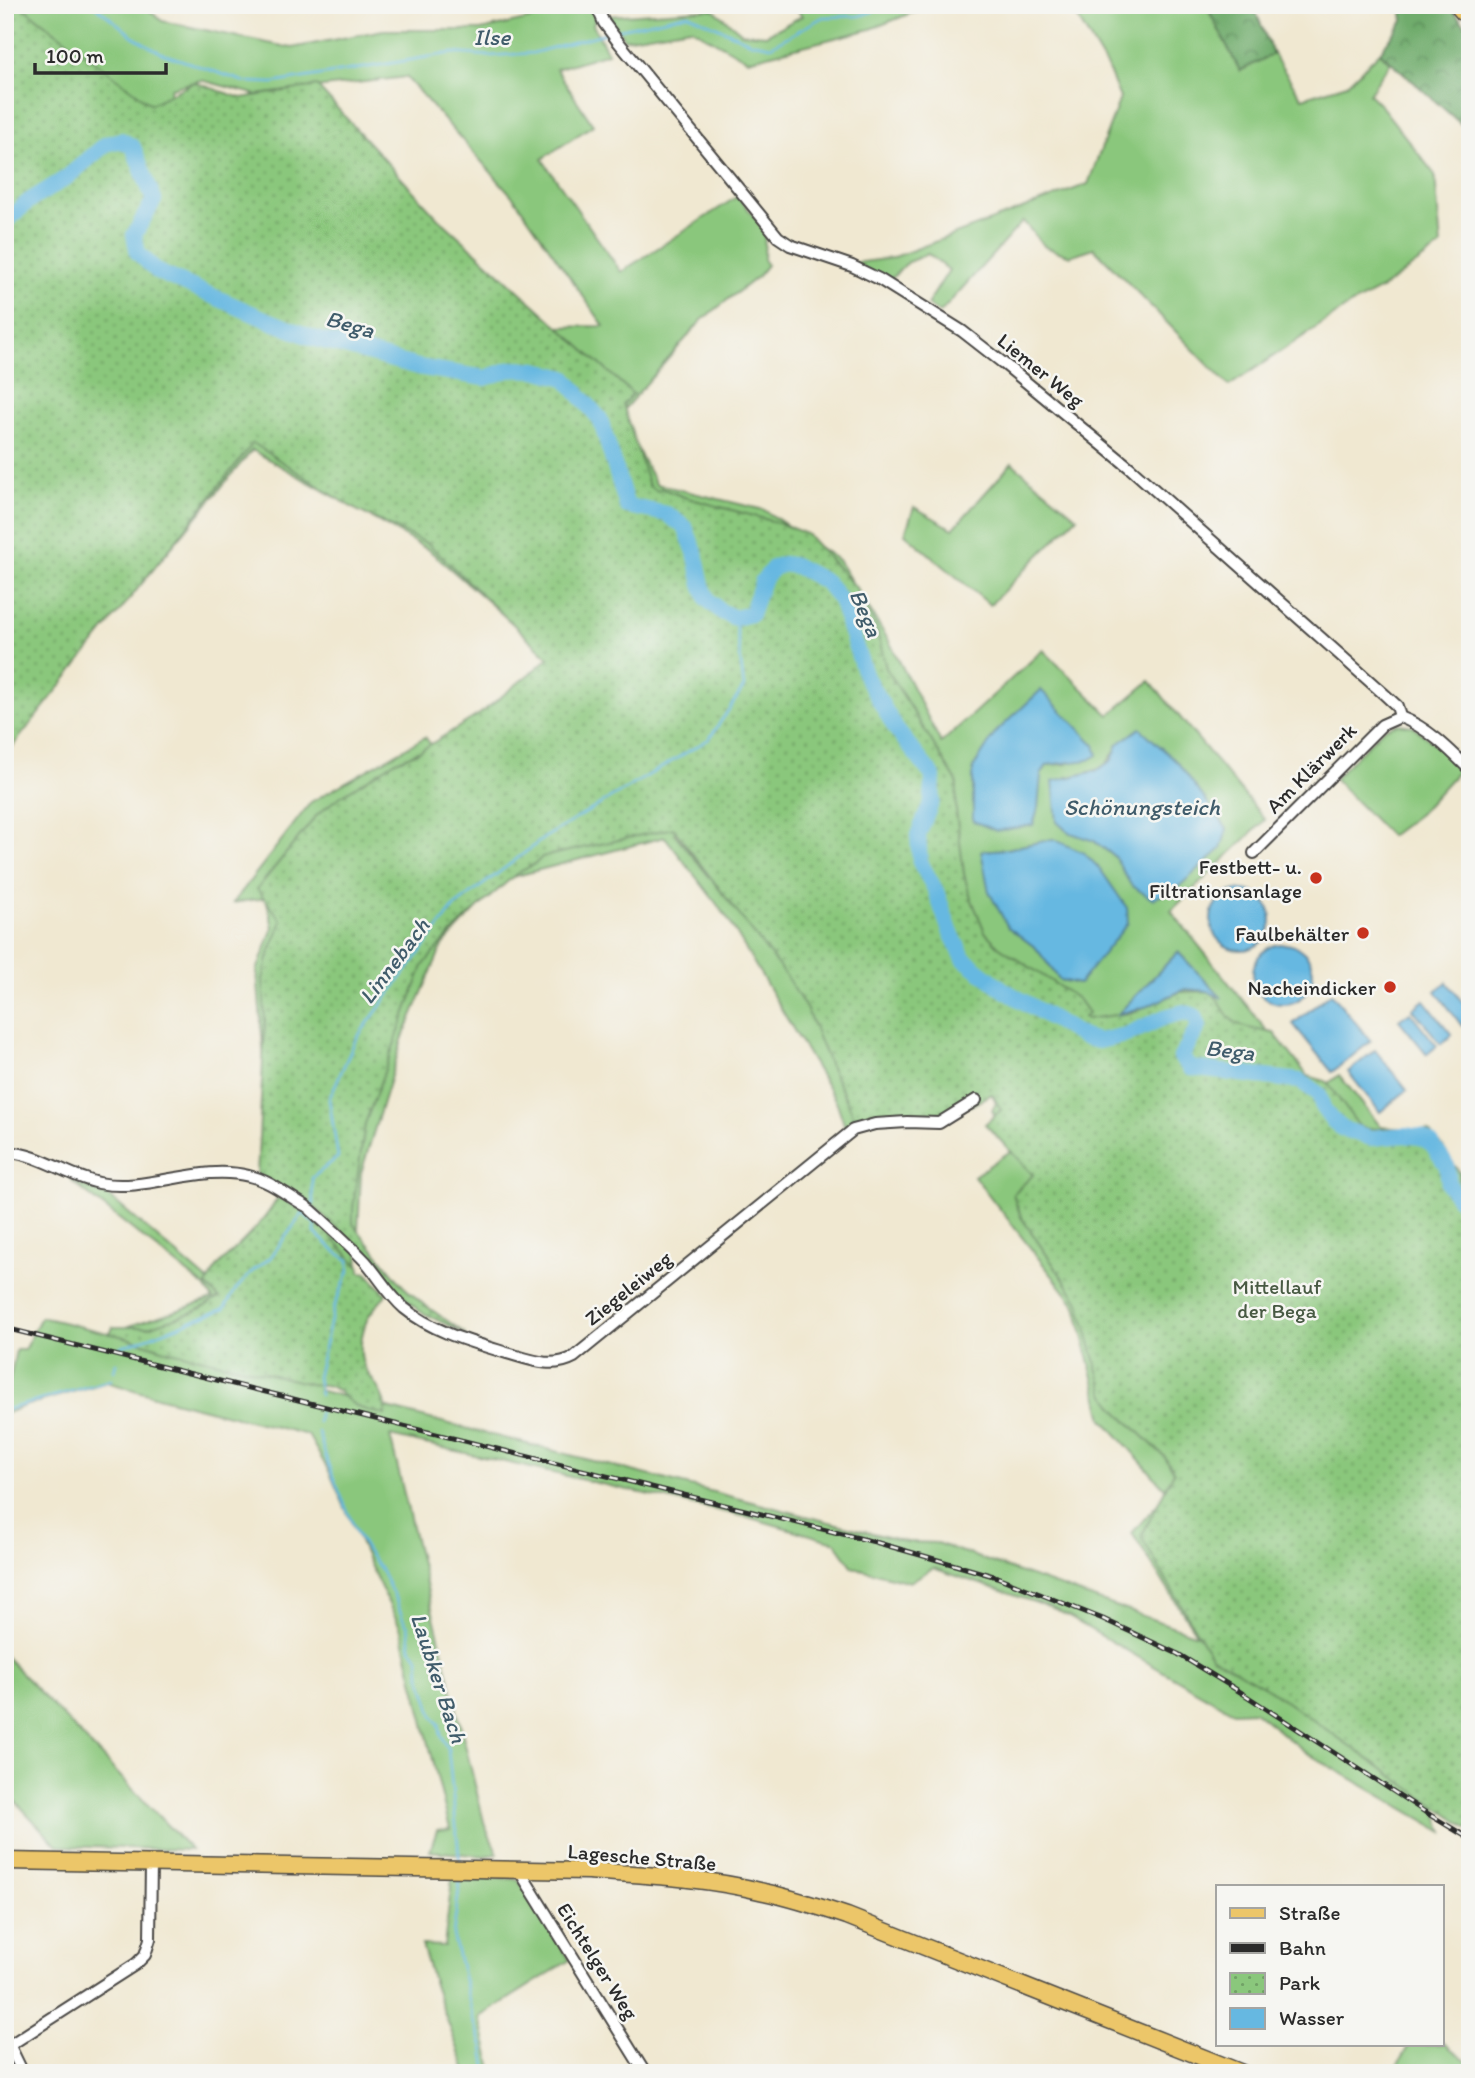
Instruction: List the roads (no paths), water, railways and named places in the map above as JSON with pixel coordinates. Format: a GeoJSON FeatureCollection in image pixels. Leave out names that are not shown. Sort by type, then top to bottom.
{"type":"FeatureCollection","features":[{"type":"Feature","properties":{"kind":"main road"},"geometry":{"type":"LineString","coordinates":[[1457,5],[1470,20]]}},
{"type":"Feature","properties":{"kind":"main road","name":"Lagesche Straße"},"geometry":{"type":"LineString","coordinates":[[5,1861],[476,1868],[652,1875],[762,1891],[847,1916],[1242,2073]]}},
{"type":"Feature","properties":{"kind":"street","name":"Liemer Weg"},"geometry":{"type":"LineString","coordinates":[[596,5],[604,23],[616,39],[778,237],[790,245],[852,266],[879,279],[962,331],[1129,467],[1384,694],[1397,706],[1400,717],[1427,731],[1470,770]]}},
{"type":"Feature","properties":{"kind":"street","name":"Am Klärwerk"},"geometry":{"type":"LineString","coordinates":[[1254,853],[1382,725],[1400,717]]}},
{"type":"Feature","properties":{"kind":"street","name":"Ziegeleiweg"},"geometry":{"type":"LineString","coordinates":[[6,1153],[34,1157],[76,1176],[99,1183],[119,1185],[226,1173],[250,1176],[308,1208],[357,1254],[397,1301],[422,1321],[448,1334],[547,1364],[564,1362],[575,1357],[853,1130],[875,1124],[939,1123],[976,1100]]}},
{"type":"Feature","properties":{"kind":"street"},"geometry":{"type":"LineString","coordinates":[[23,2073],[7,2044],[136,1964],[145,1955],[150,1939],[151,1863]]}},
{"type":"Feature","properties":{"kind":"street","name":"Eichtelger Weg"},"geometry":{"type":"LineString","coordinates":[[519,1870],[645,2073]]}},
{"type":"Feature","properties":{"kind":"water","name":"Schönungsteich"},"geometry":{"type":"Polygon","coordinates":[[[1041,690],[1095,745],[1098,755],[1089,760],[1047,765],[1041,775],[1038,808],[1033,825],[997,831],[973,821],[973,768],[996,732],[1041,690]]]}},
{"type":"Feature","properties":{"kind":"water","name":"Schönungsteich"},"geometry":{"type":"Polygon","coordinates":[[[1140,728],[1178,763],[1227,829],[1221,849],[1175,890],[1152,899],[1131,885],[1115,857],[1094,841],[1068,832],[1057,822],[1053,781],[1096,771],[1112,760],[1118,744],[1140,728]]]}},
{"type":"Feature","properties":{"kind":"water","name":"Schönungsteich"},"geometry":{"type":"Polygon","coordinates":[[[1053,839],[1084,853],[1100,869],[1127,908],[1128,923],[1079,984],[1060,980],[1036,948],[1008,927],[989,892],[981,851],[1007,849],[1053,839]]]}},
{"type":"Feature","properties":{"kind":"water"},"geometry":{"type":"Polygon","coordinates":[[[1241,890],[1258,895],[1266,903],[1271,920],[1266,937],[1258,945],[1241,950],[1224,945],[1216,937],[1211,920],[1216,903],[1224,895],[1241,890]]]}},
{"type":"Feature","properties":{"kind":"water"},"geometry":{"type":"Polygon","coordinates":[[[1283,944],[1300,949],[1308,957],[1313,974],[1308,991],[1300,999],[1283,1004],[1266,999],[1258,991],[1253,974],[1258,957],[1266,949],[1283,944]]]}},
{"type":"Feature","properties":{"kind":"water"},"geometry":{"type":"Polygon","coordinates":[[[1178,952],[1222,998],[1207,991],[1185,989],[1148,1006],[1118,1014],[1178,952]]]}},
{"type":"Feature","properties":{"kind":"water"},"geometry":{"type":"Polygon","coordinates":[[[1447,982],[1470,1012],[1470,1020],[1462,1026],[1436,991],[1447,982]]]}},
{"type":"Feature","properties":{"kind":"water"},"geometry":{"type":"Polygon","coordinates":[[[1331,993],[1371,1041],[1332,1072],[1293,1024],[1331,993]]]}},
{"type":"Feature","properties":{"kind":"water"},"geometry":{"type":"Polygon","coordinates":[[[1424,1000],[1452,1035],[1441,1044],[1413,1009],[1424,1000]]]}},
{"type":"Feature","properties":{"kind":"water"},"geometry":{"type":"Polygon","coordinates":[[[1410,1012],[1437,1046],[1427,1054],[1399,1020],[1410,1012]]]}},
{"type":"Feature","properties":{"kind":"water"},"geometry":{"type":"Polygon","coordinates":[[[1375,1050],[1407,1090],[1380,1112],[1348,1072],[1375,1050]]]}},
{"type":"Feature","properties":{"kind":"waterway","name":"Ilse"},"geometry":{"type":"LineString","coordinates":[[94,5],[134,37],[161,53],[245,82],[273,83],[452,53],[490,56],[533,53],[606,33]]}},
{"type":"Feature","properties":{"kind":"waterway","name":"Ilse"},"geometry":{"type":"LineString","coordinates":[[616,30],[688,14],[750,42],[771,46],[823,17],[859,16],[893,5]]}},
{"type":"Feature","properties":{"kind":"waterway","name":"Bega"},"geometry":{"type":"LineString","coordinates":[[5,222],[29,201],[66,178],[106,144],[121,140],[133,147],[154,200],[134,235],[138,253],[158,272],[313,338],[418,367],[485,378],[511,369],[536,370],[565,378],[600,419],[627,506],[667,514],[685,527],[708,600],[722,612],[735,618],[751,614],[763,580],[773,568],[783,564],[796,566],[826,582],[840,600],[866,677],[896,729],[933,776],[932,801],[918,835],[920,862],[936,891],[950,931],[964,959],[1004,990],[1083,1037],[1098,1041],[1126,1035],[1165,1017],[1184,1012],[1195,1016],[1199,1026],[1181,1057],[1190,1068],[1300,1081],[1319,1094],[1323,1108],[1343,1129],[1371,1138],[1404,1135],[1421,1137],[1432,1144],[1447,1166],[1449,1185],[1470,1213]]}},
{"type":"Feature","properties":{"kind":"waterway","name":"Linnebach"},"geometry":{"type":"LineString","coordinates":[[120,1347],[224,1309],[236,1289],[270,1258],[303,1213],[313,1204],[312,1178],[338,1157],[329,1099],[356,1039],[454,907],[544,838],[709,739],[744,687],[735,618]]}},
{"type":"Feature","properties":{"kind":"waterway","name":"Laubker Bach"},"geometry":{"type":"LineString","coordinates":[[303,1213],[315,1224],[315,1233],[349,1260],[349,1271],[334,1307],[317,1377],[320,1395]]}},
{"type":"Feature","properties":{"kind":"waterway","name":"Linnebach"},"geometry":{"type":"LineString","coordinates":[[114,1371],[116,1363]]}},
{"type":"Feature","properties":{"kind":"waterway","name":"Linnebach"},"geometry":{"type":"LineString","coordinates":[[5,1410],[111,1380]]}},
{"type":"Feature","properties":{"kind":"waterway","name":"Laubker Bach"},"geometry":{"type":"LineString","coordinates":[[318,1422],[319,1412]]}},
{"type":"Feature","properties":{"kind":"waterway","name":"Laubker Bach"},"geometry":{"type":"LineString","coordinates":[[318,1432],[329,1467],[357,1534],[380,1568],[408,1626],[411,1648],[419,1658],[420,1674],[433,1716],[439,1724],[448,1749],[460,1864]]}},
{"type":"Feature","properties":{"kind":"waterway","name":"Laubker Bach"},"geometry":{"type":"LineString","coordinates":[[461,1874],[453,1935],[483,2047],[487,2073]]}},
{"type":"Feature","properties":{"kind":"railway"},"geometry":{"type":"LineString","coordinates":[[5,1328],[875,1542],[997,1577],[1103,1619],[1178,1654],[1470,1839]]}},
{"type":"Feature","properties":{"kind":"place","name":"Festbett- u. Filtrationsanlage"},"geometry":{"type":"Point","coordinates":[1316,878]}},
{"type":"Feature","properties":{"kind":"place","name":"Faulbehälter"},"geometry":{"type":"Point","coordinates":[1363,933]}},
{"type":"Feature","properties":{"kind":"place","name":"Nacheindicker"},"geometry":{"type":"Point","coordinates":[1390,987]}},
{"type":"Feature","properties":{"kind":"park label","name":"Mittellauf der Bega"},"geometry":{"type":"Point","coordinates":[1277,1298]}}]}
